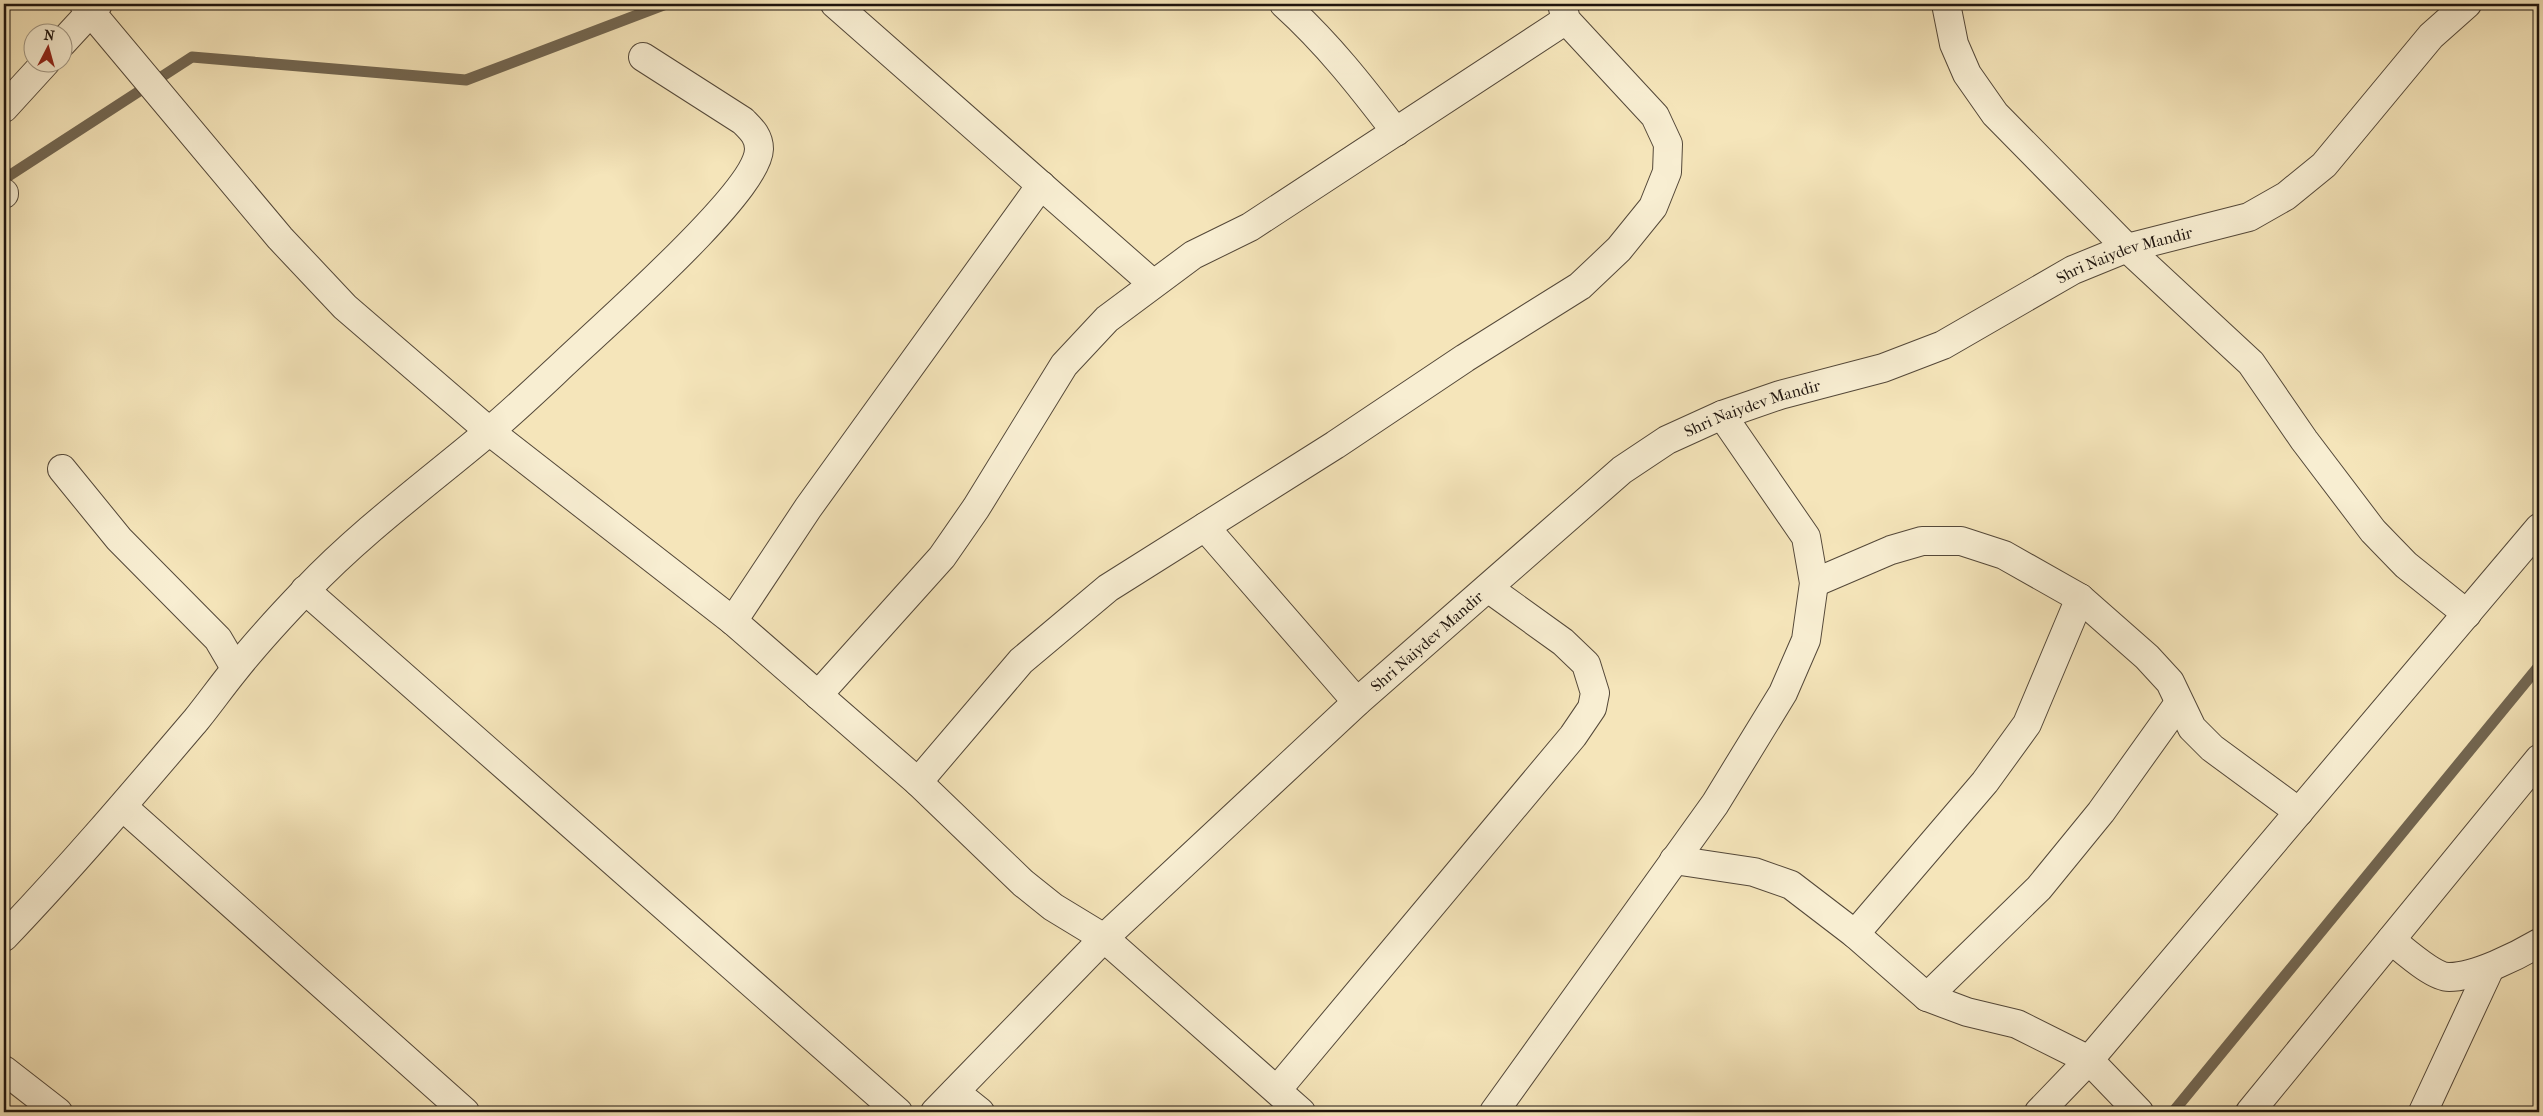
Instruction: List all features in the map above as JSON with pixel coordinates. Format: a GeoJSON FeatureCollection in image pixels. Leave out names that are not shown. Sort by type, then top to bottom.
{"type":"FeatureCollection","features":[{"type":"Feature","properties":{"kind":"street"},"geometry":{"type":"LineString","coordinates":[[835,4],[1152,284]]}},
{"type":"Feature","properties":{"kind":"street"},"geometry":{"type":"LineString","coordinates":[[1284,4],[1320,38],[1349,70],[1396,132]]}},
{"type":"Feature","properties":{"kind":"street"},"geometry":{"type":"LineString","coordinates":[[1946,4],[1954,44],[1967,74],[1995,114],[2127,248],[2250,363],[2304,440],[2373,531],[2406,565],[2467,614]]}},
{"type":"Feature","properties":{"kind":"street","name":"Shri Naiydev Mandir"},"geometry":{"type":"LineString","coordinates":[[935,1112],[1104,938],[1357,702],[1622,470],[1667,440],[1722,415],[1780,395],[1883,368],[1943,345],[2073,270],[2127,248],[2249,217],[2286,196],[2324,165],[2431,36],[2467,4]]}},
{"type":"Feature","properties":{"kind":"street"},"geometry":{"type":"LineString","coordinates":[[72,32],[93,10],[280,238],[345,307],[489,431],[733,621],[918,782],[1023,883],[1053,907],[1104,938],[1302,1112]]}},
{"type":"Feature","properties":{"kind":"street"},"geometry":{"type":"LineString","coordinates":[[818,695],[942,557],[976,508],[1064,365],[1107,319],[1193,255],[1250,227],[1396,132],[1564,12],[1655,116],[1668,144],[1668,172],[1653,207],[1619,249],[1580,286],[1108,588],[1020,661],[918,782]]}},
{"type":"Feature","properties":{"kind":"street"},"geometry":{"type":"LineString","coordinates":[[6,931],[54,885],[123,807],[199,717],[236,668],[305,590],[335,560],[489,431],[645,289],[719,214],[756,162],[759,149],[756,135],[743,121],[643,57]]}},
{"type":"Feature","properties":{"kind":"street"},"geometry":{"type":"LineString","coordinates":[[4,108],[37,72]]}},
{"type":"Feature","properties":{"kind":"street"},"geometry":{"type":"LineString","coordinates":[[733,621],[808,508],[1041,185]]}},
{"type":"Feature","properties":{"kind":"street"},"geometry":{"type":"LineString","coordinates":[[1494,1112],[1715,804],[1783,694],[1806,640],[1814,583],[1806,537],[1722,415]]}},
{"type":"Feature","properties":{"kind":"street"},"geometry":{"type":"LineString","coordinates":[[62,469],[119,539],[218,639],[236,668]]}},
{"type":"Feature","properties":{"kind":"street"},"geometry":{"type":"LineString","coordinates":[[1205,527],[1357,702]]}},
{"type":"Feature","properties":{"kind":"street"},"geometry":{"type":"LineString","coordinates":[[2039,1112],[2089,1060],[2539,528]]}},
{"type":"Feature","properties":{"kind":"street"},"geometry":{"type":"LineString","coordinates":[[1814,583],[1891,550],[1922,541],[1961,541],[2004,555],[2080,598],[2147,658],[2170,682],[2192,728],[2212,748],[2299,812]]}},
{"type":"Feature","properties":{"kind":"street"},"geometry":{"type":"LineString","coordinates":[[1277,1090],[1573,736],[1592,708],[1595,693],[1586,664],[1563,642],[1488,588]]}},
{"type":"Feature","properties":{"kind":"street"},"geometry":{"type":"LineString","coordinates":[[305,590],[898,1112]]}},
{"type":"Feature","properties":{"kind":"street"},"geometry":{"type":"LineString","coordinates":[[1855,934],[1985,782],[2027,724],[2080,598]]}},
{"type":"Feature","properties":{"kind":"street"},"geometry":{"type":"LineString","coordinates":[[1928,997],[2039,888],[2101,812],[2179,704]]}},
{"type":"Feature","properties":{"kind":"street"},"geometry":{"type":"LineString","coordinates":[[2250,1112],[2539,759]]}},
{"type":"Feature","properties":{"kind":"street"},"geometry":{"type":"LineString","coordinates":[[123,807],[465,1112]]}},
{"type":"Feature","properties":{"kind":"street"},"geometry":{"type":"LineString","coordinates":[[1674,860],[1754,872],[1791,885],[1855,934],[1928,997],[1967,1012],[2017,1024],[2089,1060],[2139,1112]]}},
{"type":"Feature","properties":{"kind":"street"},"geometry":{"type":"LineString","coordinates":[[2391,940],[2426,966],[2448,977],[2490,968],[2539,943]]}},
{"type":"Feature","properties":{"kind":"street"},"geometry":{"type":"LineString","coordinates":[[2423,1112],[2490,968]]}},
{"type":"Feature","properties":{"kind":"street"},"geometry":{"type":"LineString","coordinates":[[4,1070],[58,1112]]}},
{"type":"Feature","properties":{"kind":"street"},"geometry":{"type":"LineString","coordinates":[[955,1092],[980,1112]]}},
{"type":"Feature","properties":{"kind":"waterway"},"geometry":{"type":"LineString","coordinates":[[4,179],[192,57],[466,80],[666,4]]}},
{"type":"Feature","properties":{"kind":"waterway"},"geometry":{"type":"LineString","coordinates":[[2173,1112],[2539,666]]}}]}
